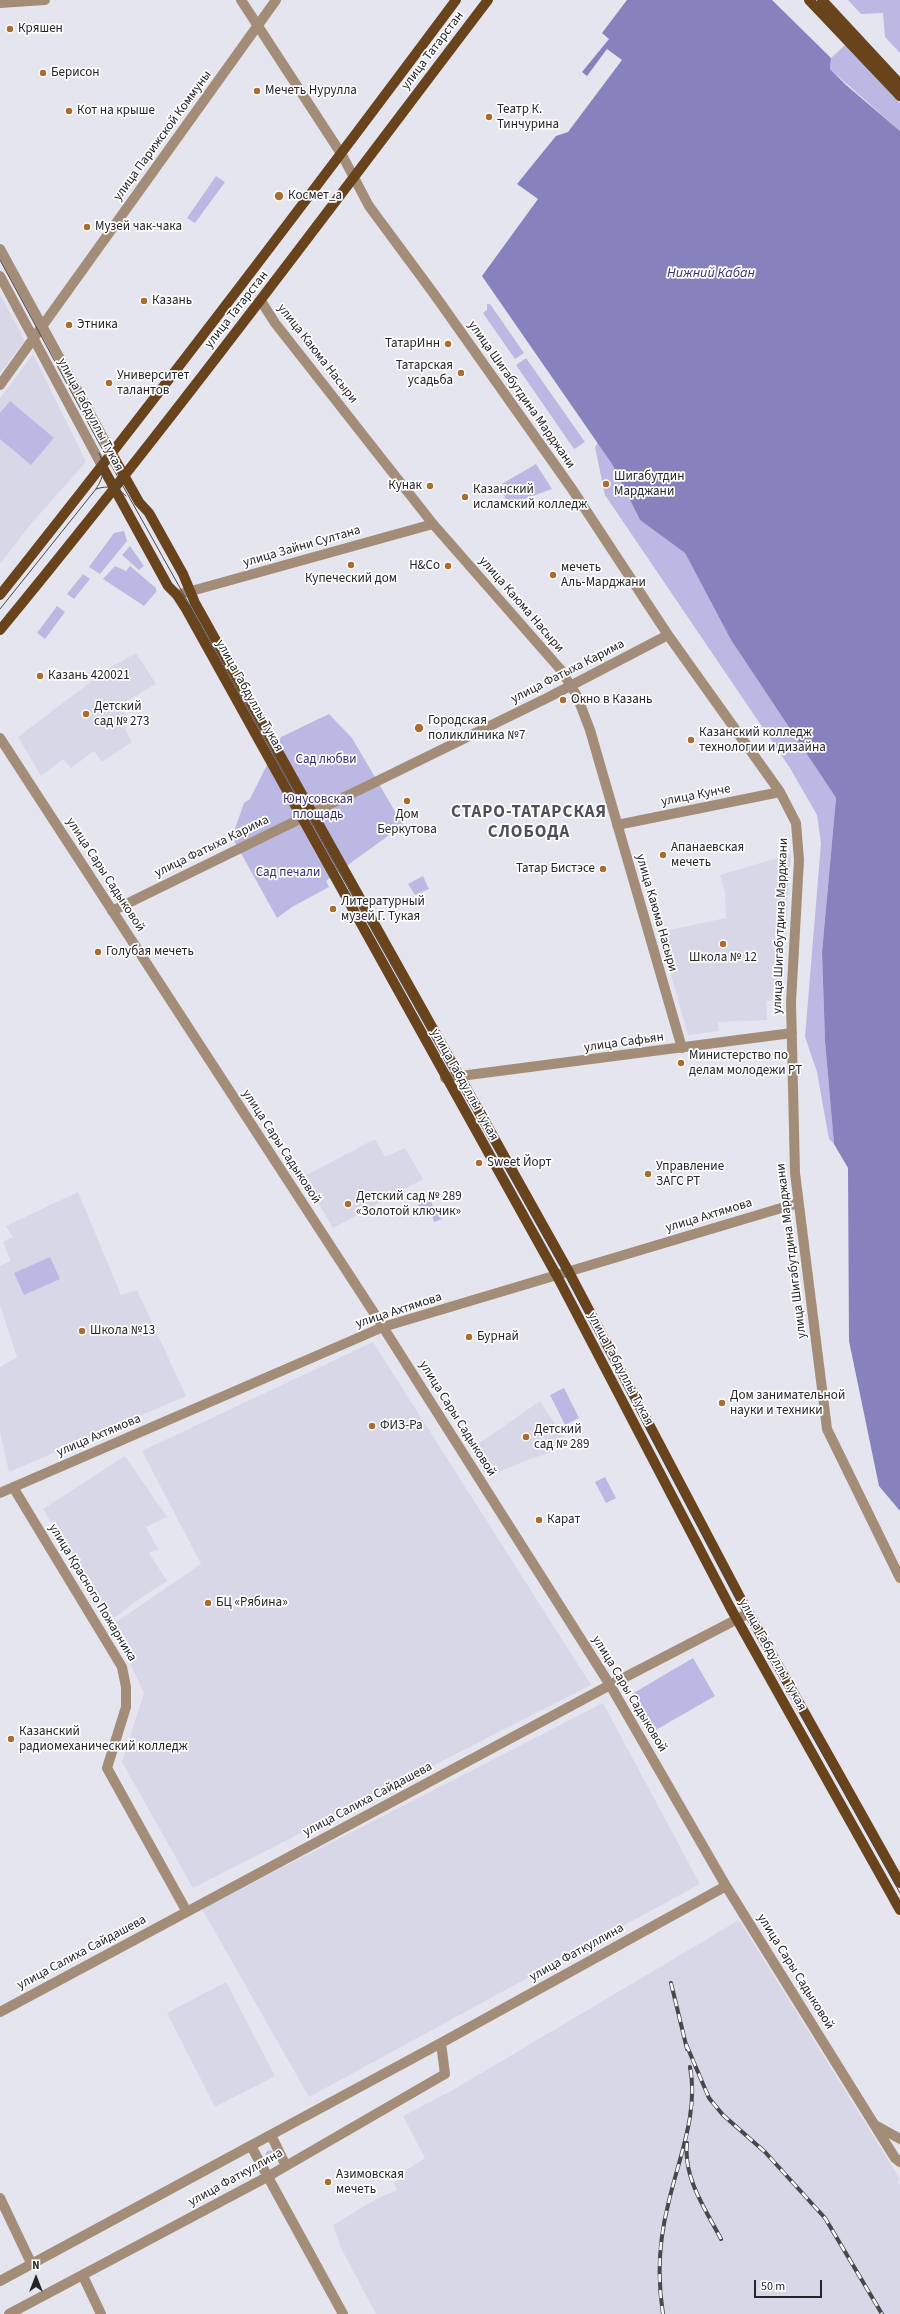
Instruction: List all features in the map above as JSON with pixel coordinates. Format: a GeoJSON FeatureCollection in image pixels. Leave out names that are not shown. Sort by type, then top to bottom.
{"type":"FeatureCollection","features":[{"type":"Feature","properties":{"kind":"main road","name":"улица Татарстан"},"geometry":{"type":"LineString","coordinates":[[0,595],[112,454],[342,155],[456,0]]}},
{"type":"Feature","properties":{"kind":"main road","name":"улица Татарстан"},"geometry":{"type":"LineString","coordinates":[[0,630],[124,477],[261,301],[488,0]]}},
{"type":"Feature","properties":{"kind":"main road"},"geometry":{"type":"LineString","coordinates":[[809,0],[900,96]]}},
{"type":"Feature","properties":{"kind":"main road"},"geometry":{"type":"LineString","coordinates":[[822,0],[900,84]]}},
{"type":"Feature","properties":{"kind":"main road","name":"улица Габдуллы Тукая"},"geometry":{"type":"LineString","coordinates":[[112,454],[139,502],[149,513],[183,574],[190,592],[569,1272],[749,1613],[900,1883]]}},
{"type":"Feature","properties":{"kind":"main road","name":"улица Габдуллы Тукая"},"geometry":{"type":"LineString","coordinates":[[102,466],[168,586],[177,595],[445,1078],[557,1276],[737,1619],[900,1910]]}},
{"type":"Feature","properties":{"kind":"street"},"geometry":{"type":"LineString","coordinates":[[0,4],[45,0]]}},
{"type":"Feature","properties":{"kind":"street","name":"улица Шигабутдина Марджани"},"geometry":{"type":"LineString","coordinates":[[241,0],[342,155],[369,206],[572,489],[668,635],[780,792],[796,823],[799,843],[791,1002],[795,1173],[828,1430],[900,1578]]}},
{"type":"Feature","properties":{"kind":"street","name":"улица Парижской Коммуны"},"geometry":{"type":"LineString","coordinates":[[0,385],[276,0]]}},
{"type":"Feature","properties":{"kind":"street","name":"улица Габдуллы Тукая"},"geometry":{"type":"LineString","coordinates":[[0,249],[112,454]]}},
{"type":"Feature","properties":{"kind":"street","name":"улица Габдуллы Тукая"},"geometry":{"type":"LineString","coordinates":[[0,276],[35,338],[102,466]]}},
{"type":"Feature","properties":{"kind":"street","name":"улица Каюма Насыри"},"geometry":{"type":"LineString","coordinates":[[261,301],[275,323],[433,524],[561,670],[572,685],[590,730],[682,1048]]}},
{"type":"Feature","properties":{"kind":"street","name":"улица Зайни Султана"},"geometry":{"type":"LineString","coordinates":[[177,595],[433,524]]}},
{"type":"Feature","properties":{"kind":"street","name":"улица Фатыха Карима"},"geometry":{"type":"LineString","coordinates":[[112,911],[301,817],[549,697],[668,635]]}},
{"type":"Feature","properties":{"kind":"street","name":"улица Сары Садыковой"},"geometry":{"type":"LineString","coordinates":[[0,738],[383,1327],[610,1685],[726,1886],[875,2125],[900,2162]]}},
{"type":"Feature","properties":{"kind":"street","name":"улица Кунче"},"geometry":{"type":"LineString","coordinates":[[617,825],[780,792]]}},
{"type":"Feature","properties":{"kind":"street","name":"улица Сафьян"},"geometry":{"type":"LineString","coordinates":[[445,1078],[682,1048],[792,1032]]}},
{"type":"Feature","properties":{"kind":"street","name":"улица Ахтямова"},"geometry":{"type":"LineString","coordinates":[[0,1493],[383,1327],[557,1276],[798,1202]]}},
{"type":"Feature","properties":{"kind":"street","name":"улица Красного Пожарника"},"geometry":{"type":"LineString","coordinates":[[13,1487],[122,1667],[126,1687],[126,1707],[107,1768],[186,1912]]}},
{"type":"Feature","properties":{"kind":"street","name":"улица Салиха Сайдашева"},"geometry":{"type":"LineString","coordinates":[[0,2012],[610,1685],[749,1613]]}},
{"type":"Feature","properties":{"kind":"street","name":"улица Фаткуллина"},"geometry":{"type":"LineString","coordinates":[[0,2281],[441,2043],[726,1886]]}},
{"type":"Feature","properties":{"kind":"street","name":"улица Фаткуллина"},"geometry":{"type":"LineString","coordinates":[[9,2314],[267,2177],[445,2074],[441,2043]]}},
{"type":"Feature","properties":{"kind":"street","name":"улица Сары Садыковой"},"geometry":{"type":"LineString","coordinates":[[875,2125],[900,2139]]}},
{"type":"Feature","properties":{"kind":"street"},"geometry":{"type":"LineString","coordinates":[[271,2135],[286,2166]]}},
{"type":"Feature","properties":{"kind":"street"},"geometry":{"type":"LineString","coordinates":[[251,2146],[343,2314]]}},
{"type":"Feature","properties":{"kind":"street"},"geometry":{"type":"LineString","coordinates":[[0,2198],[32,2265]]}},
{"type":"Feature","properties":{"kind":"street"},"geometry":{"type":"LineString","coordinates":[[83,2276],[101,2314]]}},
{"type":"Feature","properties":{"kind":"shaded area"},"geometry":{"type":"Polygon","coordinates":[[[0,294],[25,341],[0,373],[0,294]]]}},
{"type":"Feature","properties":{"kind":"shaded area"},"geometry":{"type":"Polygon","coordinates":[[[33,354],[86,462],[30,525],[0,564],[0,398],[33,354]]]}},
{"type":"Feature","properties":{"kind":"shaded area","name":"Детский сад № 273"},"geometry":{"type":"Polygon","coordinates":[[[136,653],[156,684],[120,705],[130,723],[124,727],[132,742],[102,762],[94,751],[71,768],[63,759],[41,776],[18,737],[109,668],[136,653]]]}},
{"type":"Feature","properties":{"kind":"shaded area","name":"Школа № 12"},"geometry":{"type":"Polygon","coordinates":[[[791,854],[781,1000],[766,1001],[767,1020],[718,1022],[719,1031],[688,1035],[659,932],[726,918],[725,893],[720,875],[791,854]]]}},
{"type":"Feature","properties":{"kind":"shaded area","name":"Детский сад № 289 «Золотой ключик»"},"geometry":{"type":"Polygon","coordinates":[[[375,1139],[385,1157],[405,1148],[423,1179],[333,1228],[303,1177],[375,1139]]]}},
{"type":"Feature","properties":{"kind":"shaded area","name":"Школа №13"},"geometry":{"type":"Polygon","coordinates":[[[78,1192],[121,1295],[137,1290],[186,1396],[9,1472],[0,1432],[0,1367],[17,1357],[0,1305],[0,1266],[11,1261],[3,1242],[13,1237],[6,1226],[78,1192]]]}},
{"type":"Feature","properties":{"kind":"shaded area"},"geometry":{"type":"Polygon","coordinates":[[[373,1342],[591,1685],[193,1888],[122,1762],[144,1693],[112,1625],[201,1564],[142,1451],[373,1342]]]}},
{"type":"Feature","properties":{"kind":"shaded area","name":"Детский сад № 289"},"geometry":{"type":"Polygon","coordinates":[[[540,1401],[566,1441],[549,1453],[527,1460],[497,1473],[478,1444],[540,1401]]]}},
{"type":"Feature","properties":{"kind":"shaded area"},"geometry":{"type":"Polygon","coordinates":[[[125,1456],[167,1517],[146,1527],[158,1549],[149,1553],[167,1581],[133,1603],[112,1620],[43,1509],[125,1456]]]}},
{"type":"Feature","properties":{"kind":"shaded area"},"geometry":{"type":"Polygon","coordinates":[[[603,1703],[700,1884],[309,2097],[202,1909],[603,1703]]]}},
{"type":"Feature","properties":{"kind":"shaded area"},"geometry":{"type":"Polygon","coordinates":[[[739,1920],[900,2179],[897,2183],[900,2184],[900,2314],[376,2314],[341,2248],[333,2225],[378,2198],[397,2190],[394,2183],[402,2173],[425,2158],[403,2116],[453,2090],[739,1920]]]}},
{"type":"Feature","properties":{"kind":"shaded area"},"geometry":{"type":"Polygon","coordinates":[[[226,1982],[275,2076],[215,2107],[167,2013],[226,1982]]]}},
{"type":"Feature","properties":{"kind":"green space"},"geometry":{"type":"Polygon","coordinates":[[[848,0],[900,0],[900,53],[885,37],[883,13],[861,14],[848,0]]]}},
{"type":"Feature","properties":{"kind":"green space"},"geometry":{"type":"Polygon","coordinates":[[[845,45],[900,103],[900,131],[830,69],[831,58],[845,45]]]}},
{"type":"Feature","properties":{"kind":"green space"},"geometry":{"type":"Polygon","coordinates":[[[216,176],[225,182],[195,223],[187,218],[216,176]]]}},
{"type":"Feature","properties":{"kind":"green space"},"geometry":{"type":"Polygon","coordinates":[[[487,304],[490,304],[524,353],[515,359],[483,313],[487,310],[487,304]]]}},
{"type":"Feature","properties":{"kind":"green space"},"geometry":{"type":"Polygon","coordinates":[[[526,358],[585,442],[574,449],[516,365],[526,358]]]}},
{"type":"Feature","properties":{"kind":"green space"},"geometry":{"type":"Polygon","coordinates":[[[10,401],[54,438],[31,465],[0,439],[0,413],[10,401]]]}},
{"type":"Feature","properties":{"kind":"green space"},"geometry":{"type":"Polygon","coordinates":[[[598,443],[612,464],[640,520],[685,553],[731,640],[836,798],[822,952],[825,1041],[834,1144],[829,1139],[817,1072],[805,1037],[821,843],[817,815],[790,768],[605,495],[595,447],[598,443]]]}},
{"type":"Feature","properties":{"kind":"green space"},"geometry":{"type":"Polygon","coordinates":[[[536,464],[552,489],[508,505],[500,485],[536,464]]]}},
{"type":"Feature","properties":{"kind":"green space"},"geometry":{"type":"Polygon","coordinates":[[[124,531],[127,541],[100,574],[89,567],[114,533],[124,531]]]}},
{"type":"Feature","properties":{"kind":"green space"},"geometry":{"type":"Polygon","coordinates":[[[130,546],[144,566],[139,570],[122,555],[130,546]]]}},
{"type":"Feature","properties":{"kind":"green space"},"geometry":{"type":"Polygon","coordinates":[[[115,566],[126,571],[130,566],[156,588],[156,592],[144,606],[103,579],[115,566]]]}},
{"type":"Feature","properties":{"kind":"green space"},"geometry":{"type":"Polygon","coordinates":[[[83,574],[90,579],[74,599],[67,594],[83,574]]]}},
{"type":"Feature","properties":{"kind":"green space"},"geometry":{"type":"Polygon","coordinates":[[[57,606],[65,612],[45,639],[37,633],[57,606]]]}},
{"type":"Feature","properties":{"kind":"green space","name":"Юнусовская площадь"},"geometry":{"type":"Polygon","coordinates":[[[329,714],[352,738],[403,825],[326,881],[329,887],[292,907],[277,918],[232,837],[244,803],[250,799],[281,737],[329,714]]]}},
{"type":"Feature","properties":{"kind":"green space"},"geometry":{"type":"Polygon","coordinates":[[[423,876],[429,889],[415,895],[408,884],[423,876]]]}},
{"type":"Feature","properties":{"kind":"green space"},"geometry":{"type":"Polygon","coordinates":[[[430,1199],[436,1214],[442,1219],[434,1222],[430,1210],[421,1213],[418,1204],[430,1199]]]}},
{"type":"Feature","properties":{"kind":"green space"},"geometry":{"type":"Polygon","coordinates":[[[50,1257],[60,1279],[24,1295],[14,1273],[50,1257]]]}},
{"type":"Feature","properties":{"kind":"green space"},"geometry":{"type":"Polygon","coordinates":[[[564,1388],[579,1418],[565,1425],[550,1395],[564,1388]]]}},
{"type":"Feature","properties":{"kind":"green space"},"geometry":{"type":"Polygon","coordinates":[[[605,1477],[616,1498],[606,1503],[595,1482],[605,1477]]]}},
{"type":"Feature","properties":{"kind":"green space"},"geometry":{"type":"Polygon","coordinates":[[[693,1658],[715,1696],[654,1731],[632,1694],[693,1658]]]}},
{"type":"Feature","properties":{"kind":"green space"},"geometry":{"type":"Polygon","coordinates":[[[270,2150],[275,2155],[270,2160],[265,2155],[270,2150]]]}},
{"type":"Feature","properties":{"kind":"water","name":"Нижний Кабан"},"geometry":{"type":"Polygon","coordinates":[[[627,0],[772,0],[831,58],[830,69],[846,85],[900,131],[900,1511],[879,1486],[849,1341],[848,1168],[834,1144],[825,1041],[822,952],[836,798],[731,640],[685,553],[640,520],[612,464],[482,276],[538,199],[517,184],[556,136],[568,132],[622,60],[607,49],[587,76],[582,72],[609,39],[602,33],[627,0]]]}},
{"type":"Feature","properties":{"kind":"tram line"},"geometry":{"type":"LineString","coordinates":[[0,260],[105,454],[564,1273],[745,1615],[900,1893]]}},
{"type":"Feature","properties":{"kind":"tram line"},"geometry":{"type":"LineString","coordinates":[[0,609],[96,489],[103,472],[103,463],[99,453]]}},
{"type":"Feature","properties":{"kind":"tram line"},"geometry":{"type":"LineString","coordinates":[[96,489],[108,487],[116,489],[126,496]]}},
{"type":"Feature","properties":{"kind":"railway"},"geometry":{"type":"LineString","coordinates":[[671,1983],[687,2049]]}},
{"type":"Feature","properties":{"kind":"railway"},"geometry":{"type":"LineString","coordinates":[[686,2044],[709,2098],[723,2115],[765,2152],[825,2218],[882,2314]]}},
{"type":"Feature","properties":{"kind":"railway"},"geometry":{"type":"LineString","coordinates":[[663,2314],[660,2286],[661,2246],[668,2205],[690,2119],[692,2102],[690,2067]]}},
{"type":"Feature","properties":{"kind":"railway"},"geometry":{"type":"LineString","coordinates":[[687,2143],[687,2156],[692,2181],[721,2239]]}},
{"type":"Feature","properties":{"kind":"place","name":"Кряшен"},"geometry":{"type":"Point","coordinates":[10,29]}},
{"type":"Feature","properties":{"kind":"place","name":"Берисон"},"geometry":{"type":"Point","coordinates":[43,73]}},
{"type":"Feature","properties":{"kind":"place","name":"Мечеть Нурулла"},"geometry":{"type":"Point","coordinates":[257,91]}},
{"type":"Feature","properties":{"kind":"place","name":"Кот на крыше"},"geometry":{"type":"Point","coordinates":[69,111]}},
{"type":"Feature","properties":{"kind":"place","name":"Театр К. Тинчурина"},"geometry":{"type":"Point","coordinates":[489,117]}},
{"type":"Feature","properties":{"kind":"place","name":"Космет_а"},"geometry":{"type":"Point","coordinates":[279,196]}},
{"type":"Feature","properties":{"kind":"place","name":"Музей чак-чака"},"geometry":{"type":"Point","coordinates":[87,227]}},
{"type":"Feature","properties":{"kind":"place","name":"Казань"},"geometry":{"type":"Point","coordinates":[144,301]}},
{"type":"Feature","properties":{"kind":"place","name":"Этника"},"geometry":{"type":"Point","coordinates":[69,325]}},
{"type":"Feature","properties":{"kind":"place","name":"ТатарИнн"},"geometry":{"type":"Point","coordinates":[448,344]}},
{"type":"Feature","properties":{"kind":"place","name":"Татарская усадьба"},"geometry":{"type":"Point","coordinates":[461,373]}},
{"type":"Feature","properties":{"kind":"place","name":"Университет талантов"},"geometry":{"type":"Point","coordinates":[109,383]}},
{"type":"Feature","properties":{"kind":"place","name":"Шигабутдин Марджани"},"geometry":{"type":"Point","coordinates":[606,484]}},
{"type":"Feature","properties":{"kind":"place","name":"Кунак"},"geometry":{"type":"Point","coordinates":[430,486]}},
{"type":"Feature","properties":{"kind":"place","name":"Казанский исламский колледж"},"geometry":{"type":"Point","coordinates":[465,497]}},
{"type":"Feature","properties":{"kind":"place","name":"Купеческий дом"},"geometry":{"type":"Point","coordinates":[351,565]}},
{"type":"Feature","properties":{"kind":"place","name":"H&Co"},"geometry":{"type":"Point","coordinates":[448,566]}},
{"type":"Feature","properties":{"kind":"place","name":"мечеть Аль-Марджани"},"geometry":{"type":"Point","coordinates":[553,575]}},
{"type":"Feature","properties":{"kind":"place","name":"Казань 420021"},"geometry":{"type":"Point","coordinates":[40,676]}},
{"type":"Feature","properties":{"kind":"place","name":"Окно в Казань"},"geometry":{"type":"Point","coordinates":[563,700]}},
{"type":"Feature","properties":{"kind":"place","name":"Детский сад № 273"},"geometry":{"type":"Point","coordinates":[86,714]}},
{"type":"Feature","properties":{"kind":"place","name":"Городская поликлиника №7"},"geometry":{"type":"Point","coordinates":[419,728]}},
{"type":"Feature","properties":{"kind":"place","name":"Казанский колледж технологии и дизайна"},"geometry":{"type":"Point","coordinates":[691,740]}},
{"type":"Feature","properties":{"kind":"place","name":"Дом Беркутова"},"geometry":{"type":"Point","coordinates":[407,801]}},
{"type":"Feature","properties":{"kind":"place","name":"Апанаевская мечеть"},"geometry":{"type":"Point","coordinates":[663,855]}},
{"type":"Feature","properties":{"kind":"place","name":"Татар Бистэсе"},"geometry":{"type":"Point","coordinates":[603,869]}},
{"type":"Feature","properties":{"kind":"place","name":"Литературный музей Г. Тукая"},"geometry":{"type":"Point","coordinates":[333,909]}},
{"type":"Feature","properties":{"kind":"place","name":"Школа № 12"},"geometry":{"type":"Point","coordinates":[723,944]}},
{"type":"Feature","properties":{"kind":"place","name":"Голубая мечеть"},"geometry":{"type":"Point","coordinates":[98,952]}},
{"type":"Feature","properties":{"kind":"place","name":"Министерство по делам молодежи РТ"},"geometry":{"type":"Point","coordinates":[681,1063]}},
{"type":"Feature","properties":{"kind":"place","name":"Sweet Йорт"},"geometry":{"type":"Point","coordinates":[479,1163]}},
{"type":"Feature","properties":{"kind":"place","name":"Управление ЗАГС РТ"},"geometry":{"type":"Point","coordinates":[648,1174]}},
{"type":"Feature","properties":{"kind":"place","name":"Детский сад № 289 «Золотой ключик»"},"geometry":{"type":"Point","coordinates":[348,1204]}},
{"type":"Feature","properties":{"kind":"place","name":"Школа №13"},"geometry":{"type":"Point","coordinates":[82,1331]}},
{"type":"Feature","properties":{"kind":"place","name":"Бурнай"},"geometry":{"type":"Point","coordinates":[469,1337]}},
{"type":"Feature","properties":{"kind":"place","name":"Дом занимательной науки и техники"},"geometry":{"type":"Point","coordinates":[722,1403]}},
{"type":"Feature","properties":{"kind":"place","name":"ФИЗ-Ра"},"geometry":{"type":"Point","coordinates":[372,1426]}},
{"type":"Feature","properties":{"kind":"place","name":"Детский сад № 289"},"geometry":{"type":"Point","coordinates":[526,1437]}},
{"type":"Feature","properties":{"kind":"place","name":"Карат"},"geometry":{"type":"Point","coordinates":[539,1520]}},
{"type":"Feature","properties":{"kind":"place","name":"БЦ «Рябина»"},"geometry":{"type":"Point","coordinates":[208,1603]}},
{"type":"Feature","properties":{"kind":"place","name":"Казанский радиомеханический колледж"},"geometry":{"type":"Point","coordinates":[11,1739]}},
{"type":"Feature","properties":{"kind":"place","name":"Азимовская мечеть"},"geometry":{"type":"Point","coordinates":[328,2182]}},
{"type":"Feature","properties":{"kind":"district","name":"СТАРО-ТАТАРСКАЯ СЛОБОДА"},"geometry":{"type":"Point","coordinates":[529,823]}},
{"type":"Feature","properties":{"kind":"park label","name":"Сад любви"},"geometry":{"type":"Point","coordinates":[326,760]}},
{"type":"Feature","properties":{"kind":"park label","name":"Сад печали"},"geometry":{"type":"Point","coordinates":[288,873]}}]}
